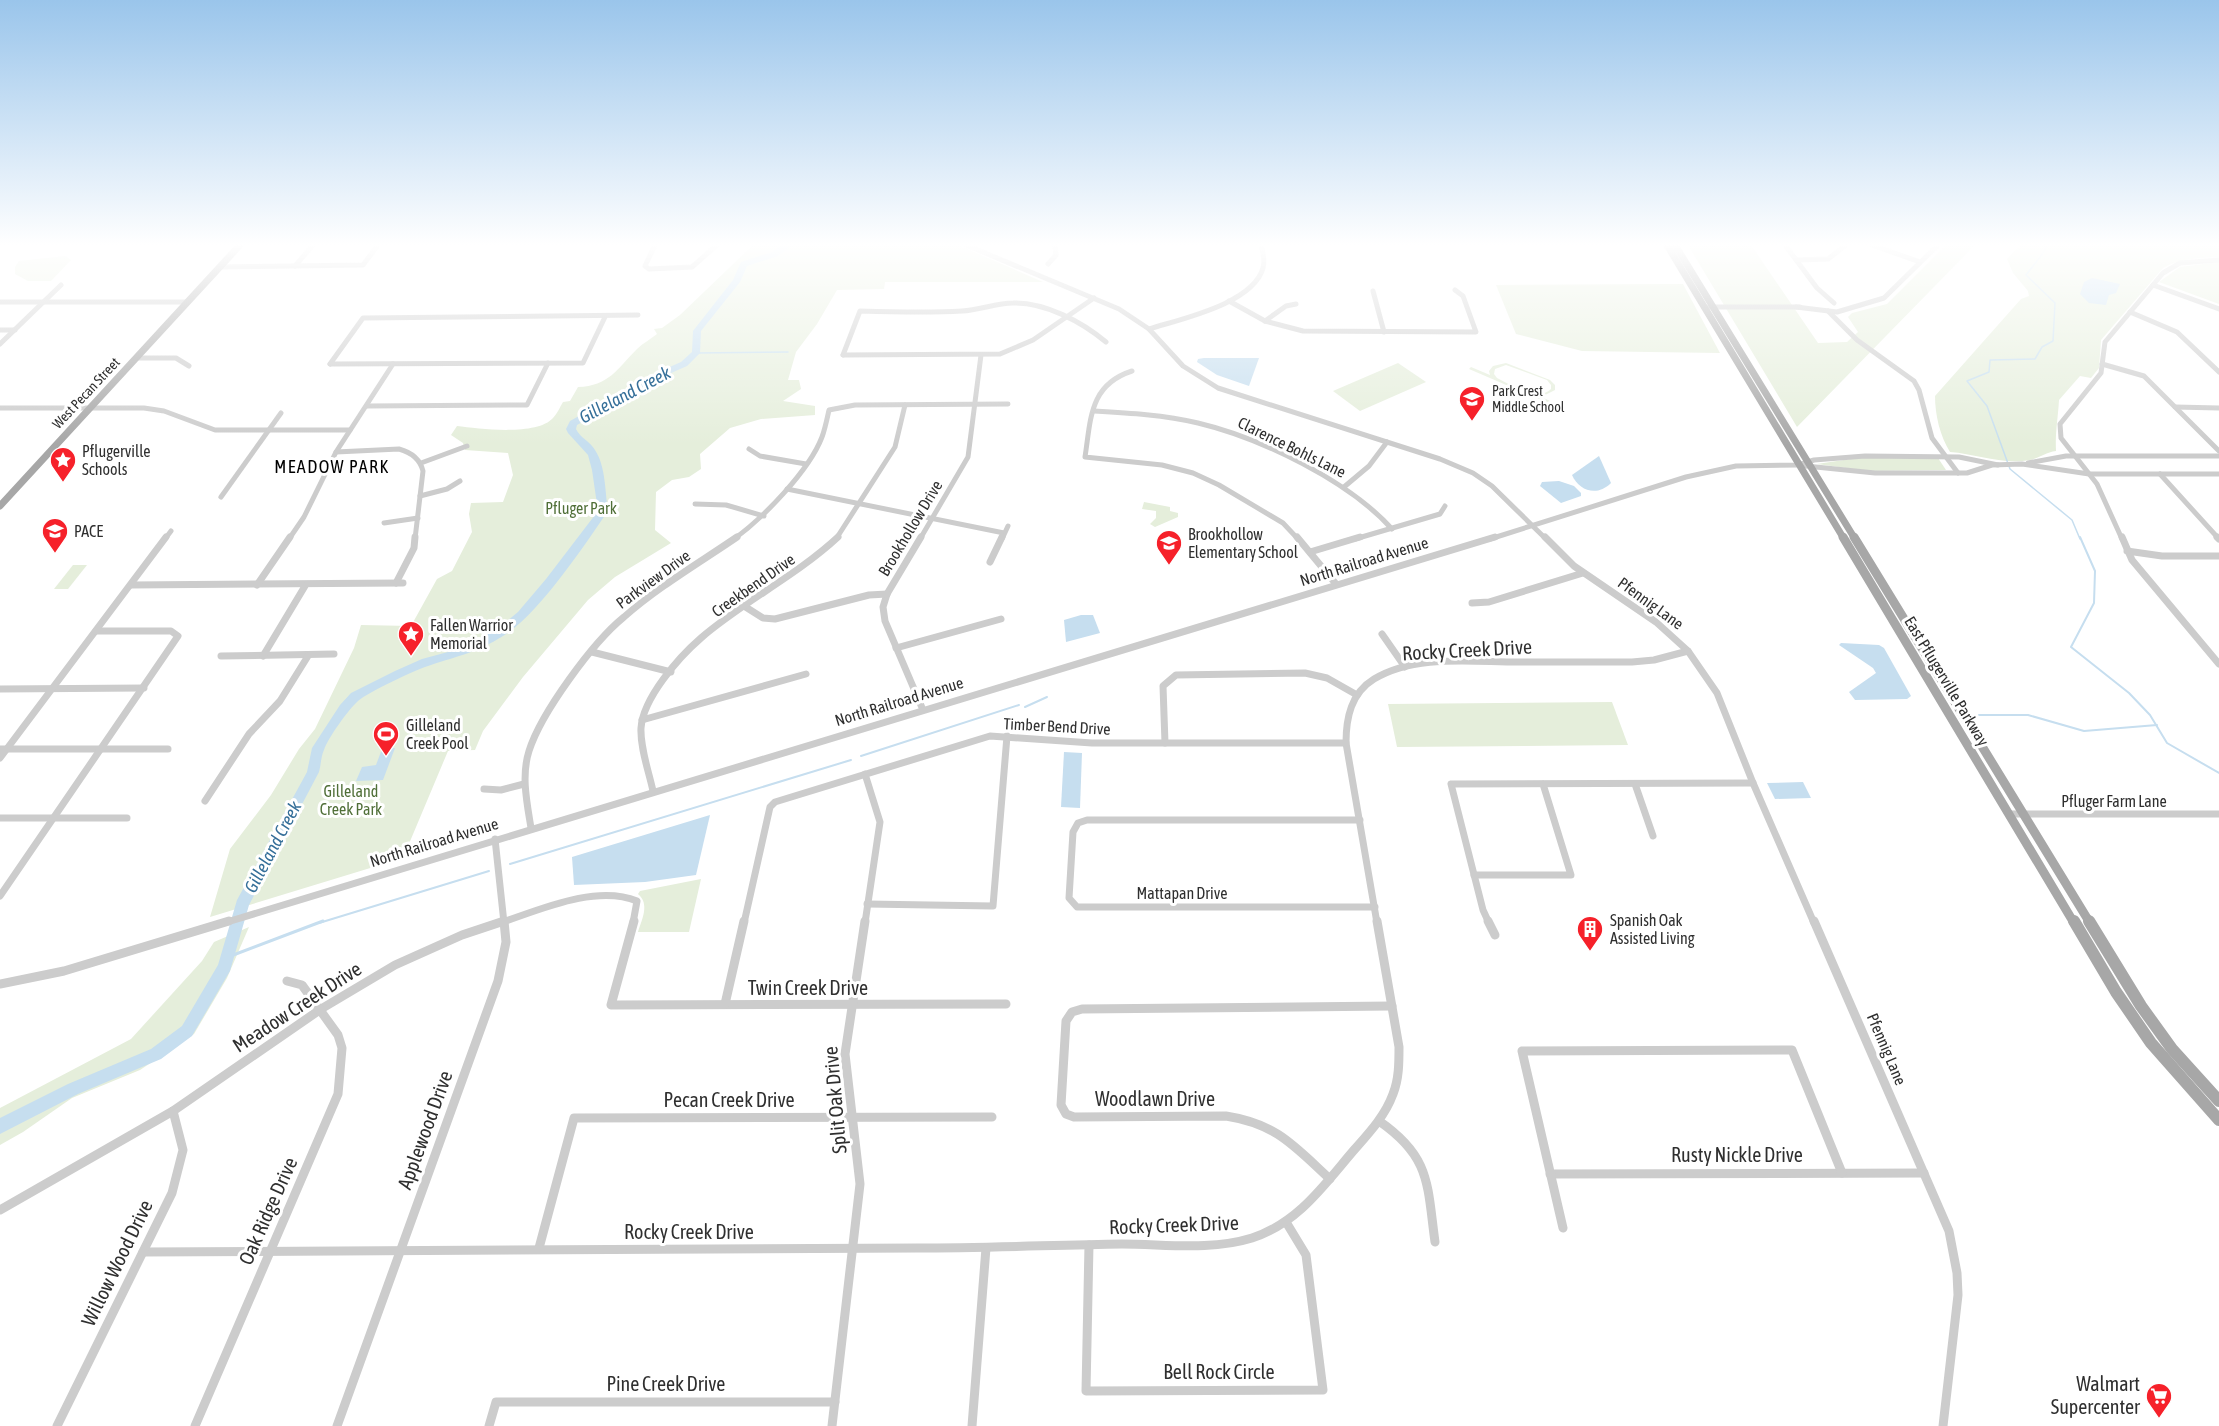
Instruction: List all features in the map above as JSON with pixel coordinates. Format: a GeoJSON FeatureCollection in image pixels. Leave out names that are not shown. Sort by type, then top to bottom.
{"type":"FeatureCollection","features":[{"type":"Feature","properties":{"kind":"main road","name":"West Pecan Street"},"geometry":{"type":"LineString","coordinates":[[0,506],[178,312]]}},
{"type":"Feature","properties":{"kind":"main road","name":"East Pflugerville Parkway"},"geometry":{"type":"LineString","coordinates":[[1706,312],[2116,992],[2151,1043],[2219,1120]]}},
{"type":"Feature","properties":{"kind":"main road","name":"East Pflugerville Parkway"},"geometry":{"type":"LineString","coordinates":[[1716,312],[2141,1006],[2172,1049],[2219,1101]]}},
{"type":"Feature","properties":{"kind":"street"},"geometry":{"type":"LineString","coordinates":[[0,344],[35,312]]}},
{"type":"Feature","properties":{"kind":"street"},"geometry":{"type":"LineString","coordinates":[[861,312],[852,332],[851,343],[843,355],[981,355],[1011,351],[1074,312]]}},
{"type":"Feature","properties":{"kind":"street"},"geometry":{"type":"LineString","coordinates":[[1047,312],[1065,318],[1098,335],[1106,342]]}},
{"type":"Feature","properties":{"kind":"street","name":"Pfennig Lane"},"geometry":{"type":"LineString","coordinates":[[1124,312],[1149,329],[1183,366],[1218,388],[1440,459],[1473,473],[1496,489],[1557,552],[1583,573],[1656,622],[1688,651],[1717,693],[1753,783],[1949,1232],[1958,1274],[1954,1337],[1943,1426]]}},
{"type":"Feature","properties":{"kind":"street"},"geometry":{"type":"LineString","coordinates":[[1149,329],[1198,312]]}},
{"type":"Feature","properties":{"kind":"street"},"geometry":{"type":"LineString","coordinates":[[1248,312],[1282,327],[1314,332],[1476,332],[1469,312]]}},
{"type":"Feature","properties":{"kind":"street"},"geometry":{"type":"LineString","coordinates":[[1265,321],[1278,312]]}},
{"type":"Feature","properties":{"kind":"street"},"geometry":{"type":"LineString","coordinates":[[1378,312],[1384,332]]}},
{"type":"Feature","properties":{"kind":"street"},"geometry":{"type":"LineString","coordinates":[[1828,312],[1851,334],[1914,381],[1919,390],[1932,438],[1944,457],[1959,474]]}},
{"type":"Feature","properties":{"kind":"street"},"geometry":{"type":"LineString","coordinates":[[1840,312],[1839,316],[1851,334]]}},
{"type":"Feature","properties":{"kind":"street"},"geometry":{"type":"LineString","coordinates":[[2219,372],[2172,328],[2130,312],[2105,342],[2099,376],[2060,424],[2061,438],[2099,488],[2127,550],[2197,640],[2219,664]]}},
{"type":"Feature","properties":{"kind":"street"},"geometry":{"type":"LineString","coordinates":[[605,317],[583,363],[330,364],[363,318],[638,315]]}},
{"type":"Feature","properties":{"kind":"street"},"geometry":{"type":"LineString","coordinates":[[0,330],[15,330]]}},
{"type":"Feature","properties":{"kind":"street","name":"Brookhollow Drive"},"geometry":{"type":"LineString","coordinates":[[923,710],[883,614],[887,594],[968,457],[981,355]]}},
{"type":"Feature","properties":{"kind":"street"},"geometry":{"type":"LineString","coordinates":[[136,358],[176,358],[189,366]]}},
{"type":"Feature","properties":{"kind":"street"},"geometry":{"type":"LineString","coordinates":[[367,406],[527,405],[548,363]]}},
{"type":"Feature","properties":{"kind":"street"},"geometry":{"type":"LineString","coordinates":[[257,585],[304,517],[336,452],[393,364]]}},
{"type":"Feature","properties":{"kind":"street"},"geometry":{"type":"LineString","coordinates":[[2102,364],[2144,376],[2219,454]]}},
{"type":"Feature","properties":{"kind":"street"},"geometry":{"type":"LineString","coordinates":[[2210,364],[2219,364]]}},
{"type":"Feature","properties":{"kind":"street"},"geometry":{"type":"LineString","coordinates":[[1131,371],[1116,375],[1097,393],[1085,457],[1162,465],[1200,476],[1271,514],[1289,529],[1336,585]]}},
{"type":"Feature","properties":{"kind":"street"},"geometry":{"type":"LineString","coordinates":[[905,405],[1008,404]]}},
{"type":"Feature","properties":{"kind":"street","name":"Parkview Drive"},"geometry":{"type":"LineString","coordinates":[[531,828],[524,784],[528,752],[542,719],[592,651],[631,610],[734,540],[764,516],[806,464],[822,438],[829,410],[855,405],[905,405]]}},
{"type":"Feature","properties":{"kind":"street","name":"Creekbend Drive"},"geometry":{"type":"LineString","coordinates":[[652,791],[642,742],[642,720],[652,697],[701,638],[815,558],[838,536],[895,447],[905,405]]}},
{"type":"Feature","properties":{"kind":"street"},"geometry":{"type":"LineString","coordinates":[[2175,407],[2219,408]]}},
{"type":"Feature","properties":{"kind":"street"},"geometry":{"type":"LineString","coordinates":[[0,408],[144,408],[164,411],[215,430],[350,430]]}},
{"type":"Feature","properties":{"kind":"street","name":"Clarence Bohls Lane"},"geometry":{"type":"LineString","coordinates":[[1094,411],[1177,418],[1216,427],[1263,446],[1344,487],[1371,506],[1392,529]]}},
{"type":"Feature","properties":{"kind":"street"},"geometry":{"type":"LineString","coordinates":[[221,497],[281,413]]}},
{"type":"Feature","properties":{"kind":"street"},"geometry":{"type":"LineString","coordinates":[[1344,487],[1370,466],[1388,442]]}},
{"type":"Feature","properties":{"kind":"street"},"geometry":{"type":"LineString","coordinates":[[422,463],[467,446]]}},
{"type":"Feature","properties":{"kind":"street"},"geometry":{"type":"LineString","coordinates":[[131,585],[305,586],[400,583],[414,548],[422,463],[413,455],[399,449],[336,452]]}},
{"type":"Feature","properties":{"kind":"street"},"geometry":{"type":"LineString","coordinates":[[749,449],[760,456],[806,464]]}},
{"type":"Feature","properties":{"kind":"street"},"geometry":{"type":"LineString","coordinates":[[1810,465],[1865,473],[1959,474],[1998,465],[2022,464],[2056,457],[2219,454]]}},
{"type":"Feature","properties":{"kind":"street"},"geometry":{"type":"LineString","coordinates":[[1810,465],[1865,456],[1959,457],[1998,465]]}},
{"type":"Feature","properties":{"kind":"street"},"geometry":{"type":"LineString","coordinates":[[2022,464],[2089,474],[2219,474]]}},
{"type":"Feature","properties":{"kind":"street","name":"North Railroad Avenue"},"geometry":{"type":"LineString","coordinates":[[0,984],[64,971],[1533,526],[1694,474],[1736,466],[1810,465]]}},
{"type":"Feature","properties":{"kind":"street"},"geometry":{"type":"LineString","coordinates":[[2160,474],[2219,539]]}},
{"type":"Feature","properties":{"kind":"street"},"geometry":{"type":"LineString","coordinates":[[420,495],[447,489],[460,481]]}},
{"type":"Feature","properties":{"kind":"street"},"geometry":{"type":"LineString","coordinates":[[787,489],[1004,533]]}},
{"type":"Feature","properties":{"kind":"street"},"geometry":{"type":"LineString","coordinates":[[695,504],[719,504],[764,516]]}},
{"type":"Feature","properties":{"kind":"street"},"geometry":{"type":"LineString","coordinates":[[1310,552],[1440,514],[1445,506]]}},
{"type":"Feature","properties":{"kind":"street"},"geometry":{"type":"LineString","coordinates":[[384,523],[418,518]]}},
{"type":"Feature","properties":{"kind":"street"},"geometry":{"type":"LineString","coordinates":[[990,562],[1008,526]]}},
{"type":"Feature","properties":{"kind":"street"},"geometry":{"type":"LineString","coordinates":[[0,758],[3,749],[52,689],[171,531]]}},
{"type":"Feature","properties":{"kind":"street"},"geometry":{"type":"LineString","coordinates":[[2127,550],[2162,556],[2219,556]]}},
{"type":"Feature","properties":{"kind":"street"},"geometry":{"type":"LineString","coordinates":[[1472,603],[1489,602],[1583,573]]}},
{"type":"Feature","properties":{"kind":"street"},"geometry":{"type":"LineString","coordinates":[[263,656],[305,586]]}},
{"type":"Feature","properties":{"kind":"street"},"geometry":{"type":"LineString","coordinates":[[744,606],[763,618],[775,619],[869,595],[887,594]]}},
{"type":"Feature","properties":{"kind":"street"},"geometry":{"type":"LineString","coordinates":[[1891,619],[1904,618]]}},
{"type":"Feature","properties":{"kind":"street"},"geometry":{"type":"LineString","coordinates":[[896,648],[1001,619]]}},
{"type":"Feature","properties":{"kind":"street"},"geometry":{"type":"LineString","coordinates":[[0,896],[177,640],[177,634],[171,632],[96,631]]}},
{"type":"Feature","properties":{"kind":"street"},"geometry":{"type":"LineString","coordinates":[[1382,634],[1405,667]]}},
{"type":"Feature","properties":{"kind":"street"},"geometry":{"type":"LineString","coordinates":[[592,651],[671,672]]}},
{"type":"Feature","properties":{"kind":"street","name":"Rocky Creek Drive"},"geometry":{"type":"LineString","coordinates":[[143,1252],[540,1248],[986,1248],[1230,1244],[1260,1235],[1286,1222],[1309,1202],[1379,1121],[1392,1099],[1400,1067],[1392,1006],[1346,743],[1347,716],[1357,695],[1374,679],[1405,667],[1468,662],[1632,662],[1654,660],[1688,651]]}},
{"type":"Feature","properties":{"kind":"street"},"geometry":{"type":"LineString","coordinates":[[221,656],[334,654]]}},
{"type":"Feature","properties":{"kind":"street"},"geometry":{"type":"LineString","coordinates":[[205,801],[249,734],[280,701],[308,656]]}},
{"type":"Feature","properties":{"kind":"street"},"geometry":{"type":"LineString","coordinates":[[1165,743],[1163,686],[1176,675],[1305,673],[1327,678],[1357,695]]}},
{"type":"Feature","properties":{"kind":"street"},"geometry":{"type":"LineString","coordinates":[[642,720],[806,674]]}},
{"type":"Feature","properties":{"kind":"street"},"geometry":{"type":"LineString","coordinates":[[0,689],[144,688]]}},
{"type":"Feature","properties":{"kind":"street"},"geometry":{"type":"LineString","coordinates":[[867,904],[993,906],[1007,736]]}},
{"type":"Feature","properties":{"kind":"street","name":"Timber Bend Drive"},"geometry":{"type":"LineString","coordinates":[[725,1005],[770,807],[775,802],[976,739],[1007,736],[1070,742],[1346,743]]}},
{"type":"Feature","properties":{"kind":"street"},"geometry":{"type":"LineString","coordinates":[[3,749],[168,749]]}},
{"type":"Feature","properties":{"kind":"street","name":"Split Oak Drive"},"geometry":{"type":"LineString","coordinates":[[831,1426],[860,1184],[845,1054],[880,822],[865,774]]}},
{"type":"Feature","properties":{"kind":"street"},"geometry":{"type":"LineString","coordinates":[[1495,935],[1483,910],[1451,784],[1753,783]]}},
{"type":"Feature","properties":{"kind":"street"},"geometry":{"type":"LineString","coordinates":[[484,789],[501,790],[524,784]]}},
{"type":"Feature","properties":{"kind":"street"},"geometry":{"type":"LineString","coordinates":[[1474,875],[1571,875],[1543,784]]}},
{"type":"Feature","properties":{"kind":"street"},"geometry":{"type":"LineString","coordinates":[[1635,784],[1653,836]]}},
{"type":"Feature","properties":{"kind":"street","name":"Pfluger Farm Lane"},"geometry":{"type":"LineString","coordinates":[[2009,814],[2218,814]]}},
{"type":"Feature","properties":{"kind":"street"},"geometry":{"type":"LineString","coordinates":[[0,818],[127,818]]}},
{"type":"Feature","properties":{"kind":"street","name":"Mattapan Drive"},"geometry":{"type":"LineString","coordinates":[[1360,820],[1087,820],[1078,823],[1073,832],[1069,898],[1077,907],[1375,907]]}},
{"type":"Feature","properties":{"kind":"street","name":"Applewood Drive"},"geometry":{"type":"LineString","coordinates":[[337,1426],[498,981],[504,958],[504,921],[495,839]]}},
{"type":"Feature","properties":{"kind":"street","name":"Meadow Creek Drive"},"geometry":{"type":"LineString","coordinates":[[0,1210],[173,1111],[321,1009],[395,965],[462,935],[578,898],[627,897],[637,901],[638,912],[611,1005]]}},
{"type":"Feature","properties":{"kind":"street","name":"Oak Ridge Drive"},"geometry":{"type":"LineString","coordinates":[[195,1426],[338,1094],[342,1048],[338,1035],[302,985],[287,981]]}},
{"type":"Feature","properties":{"kind":"street","name":"Twin Creek Drive"},"geometry":{"type":"LineString","coordinates":[[611,1005],[1006,1004]]}},
{"type":"Feature","properties":{"kind":"street","name":"Woodlawn Drive"},"geometry":{"type":"LineString","coordinates":[[1330,1179],[1278,1134],[1262,1124],[1246,1119],[1226,1116],[1074,1117],[1066,1114],[1062,1105],[1066,1021],[1072,1012],[1082,1009],[1392,1006]]}},
{"type":"Feature","properties":{"kind":"street"},"geometry":{"type":"LineString","coordinates":[[1563,1228],[1522,1052],[1792,1050],[1842,1173]]}},
{"type":"Feature","properties":{"kind":"street","name":"Willow Wood Drive"},"geometry":{"type":"LineString","coordinates":[[57,1426],[143,1252],[178,1174],[183,1150],[181,1134],[173,1111]]}},
{"type":"Feature","properties":{"kind":"street","name":"Pecan Creek Drive"},"geometry":{"type":"LineString","coordinates":[[540,1248],[574,1118],[992,1117]]}},
{"type":"Feature","properties":{"kind":"street"},"geometry":{"type":"LineString","coordinates":[[1379,1121],[1402,1138],[1414,1152],[1420,1164],[1435,1242]]}},
{"type":"Feature","properties":{"kind":"street","name":"Rusty Nickle Drive"},"geometry":{"type":"LineString","coordinates":[[1550,1174],[1924,1173]]}},
{"type":"Feature","properties":{"kind":"street","name":"Bell Rock Circle"},"geometry":{"type":"LineString","coordinates":[[1089,1245],[1086,1391],[1323,1390],[1306,1255],[1286,1222]]}},
{"type":"Feature","properties":{"kind":"street"},"geometry":{"type":"LineString","coordinates":[[972,1426],[986,1248]]}},
{"type":"Feature","properties":{"kind":"street","name":"Pine Creek Drive"},"geometry":{"type":"LineString","coordinates":[[489,1426],[496,1402],[835,1402]]}},
{"type":"Feature","properties":{"kind":"green space"},"geometry":{"type":"Polygon","coordinates":[[[684,312],[824,312],[796,352],[788,380],[799,380],[801,389],[783,401],[815,406],[815,415],[761,419],[730,428],[700,454],[701,469],[689,477],[672,480],[656,492],[655,530],[671,543],[615,577],[588,600],[523,677],[483,731],[475,750],[448,751],[403,858],[210,917],[230,849],[271,795],[299,749],[315,729],[354,648],[361,625],[411,626],[437,579],[452,571],[472,532],[469,514],[471,503],[503,502],[513,475],[508,453],[465,450],[463,443],[451,435],[457,426],[508,430],[545,424],[554,416],[563,402],[570,401],[578,387],[605,380],[639,347],[657,334],[654,329],[662,328],[684,312]]]}},
{"type":"Feature","properties":{"kind":"green space"},"geometry":{"type":"Polygon","coordinates":[[[1507,312],[1698,312],[1720,353],[1582,351],[1516,334],[1507,312]]]}},
{"type":"Feature","properties":{"kind":"green space"},"geometry":{"type":"Polygon","coordinates":[[[1728,312],[1796,312],[1818,343],[1847,342],[1858,332],[1848,317],[1852,313],[1910,312],[1797,427],[1728,312]]]}},
{"type":"Feature","properties":{"kind":"green space"},"geometry":{"type":"Polygon","coordinates":[[[2010,312],[2126,312],[2101,340],[2099,368],[2091,378],[2080,376],[2059,400],[2056,451],[2034,459],[2020,461],[1950,452],[1939,425],[1935,396],[2010,312]]]}},
{"type":"Feature","properties":{"kind":"green space"},"geometry":{"type":"Polygon","coordinates":[[[1398,363],[1426,382],[1360,411],[1333,391],[1398,363]]]}},
{"type":"Feature","properties":{"kind":"green space"},"geometry":{"type":"Polygon","coordinates":[[[1506,363],[1550,380],[1555,385],[1555,390],[1541,397],[1557,404],[1555,406],[1469,369],[1471,367],[1490,375],[1489,371],[1493,366],[1506,363]],[[1506,365],[1495,369],[1494,374],[1510,385],[1539,394],[1551,389],[1547,380],[1506,365]]]}},
{"type":"Feature","properties":{"kind":"green space"},"geometry":{"type":"Polygon","coordinates":[[[1857,458],[1938,458],[1946,470],[1868,471],[1817,464],[1857,458]]]}},
{"type":"Feature","properties":{"kind":"green space"},"geometry":{"type":"Polygon","coordinates":[[[1144,502],[1170,507],[1170,511],[1178,513],[1178,517],[1155,527],[1150,524],[1156,518],[1156,511],[1142,509],[1144,502]]]}},
{"type":"Feature","properties":{"kind":"green space"},"geometry":{"type":"Polygon","coordinates":[[[73,565],[87,565],[68,589],[54,589],[73,565]]]}},
{"type":"Feature","properties":{"kind":"green space"},"geometry":{"type":"Polygon","coordinates":[[[1612,702],[1628,745],[1397,747],[1388,704],[1612,702]]]}},
{"type":"Feature","properties":{"kind":"green space"},"geometry":{"type":"Polygon","coordinates":[[[701,879],[689,932],[638,932],[644,907],[644,902],[638,894],[640,891],[701,879]]]}},
{"type":"Feature","properties":{"kind":"green space"},"geometry":{"type":"Polygon","coordinates":[[[249,927],[227,978],[194,1034],[140,1070],[72,1098],[0,1145],[0,1108],[131,1039],[202,961],[214,942],[249,927]]]}},
{"type":"Feature","properties":{"kind":"water"},"geometry":{"type":"Polygon","coordinates":[[[1259,358],[1249,386],[1217,375],[1197,362],[1198,359],[1259,358]]]}},
{"type":"Feature","properties":{"kind":"water"},"geometry":{"type":"Polygon","coordinates":[[[1599,456],[1611,483],[1600,490],[1589,490],[1579,485],[1572,475],[1599,456]]]}},
{"type":"Feature","properties":{"kind":"water"},"geometry":{"type":"Polygon","coordinates":[[[1559,481],[1574,486],[1581,496],[1561,503],[1540,486],[1542,482],[1559,481]]]}},
{"type":"Feature","properties":{"kind":"water"},"geometry":{"type":"Polygon","coordinates":[[[1081,615],[1093,615],[1100,633],[1066,642],[1064,620],[1081,615]]]}},
{"type":"Feature","properties":{"kind":"water"},"geometry":{"type":"Polygon","coordinates":[[[1841,643],[1879,645],[1884,648],[1911,696],[1907,699],[1855,700],[1849,692],[1876,673],[1873,668],[1839,645],[1841,643]]]}},
{"type":"Feature","properties":{"kind":"water","name":"Gilleland Creek Pool"},"geometry":{"type":"Polygon","coordinates":[[[395,748],[383,780],[356,781],[362,767],[376,765],[382,749],[395,748]]]}},
{"type":"Feature","properties":{"kind":"water"},"geometry":{"type":"Polygon","coordinates":[[[1064,752],[1082,753],[1080,808],[1061,807],[1064,752]]]}},
{"type":"Feature","properties":{"kind":"water"},"geometry":{"type":"Polygon","coordinates":[[[1803,782],[1811,798],[1775,799],[1767,783],[1803,782]]]}},
{"type":"Feature","properties":{"kind":"water"},"geometry":{"type":"Polygon","coordinates":[[[710,815],[696,875],[645,882],[574,885],[572,857],[710,815]]]}},
{"type":"Feature","properties":{"kind":"waterway","name":"Gilleland Creek"},"geometry":{"type":"LineString","coordinates":[[0,1126],[73,1089],[156,1054],[187,1031],[225,967],[242,904],[313,772],[318,748],[344,708],[355,696],[399,674],[426,662],[463,652],[500,633],[522,615],[550,582],[603,511],[593,455],[590,449],[573,433],[571,429],[573,423],[659,375],[684,364],[696,353],[697,331],[712,312]]}},
{"type":"Feature","properties":{"kind":"waterway"},"geometry":{"type":"LineString","coordinates":[[2055,312],[2053,341],[2042,347],[2035,359],[1990,360],[1989,372],[1967,381],[1987,406],[2010,469],[2072,520],[2080,539]]}},
{"type":"Feature","properties":{"kind":"waterway"},"geometry":{"type":"LineString","coordinates":[[696,353],[788,352]]}},
{"type":"Feature","properties":{"kind":"waterway"},"geometry":{"type":"LineString","coordinates":[[2080,537],[2095,571],[2094,603],[2071,647],[2129,693],[2150,715],[2156,725]]}},
{"type":"Feature","properties":{"kind":"waterway"},"geometry":{"type":"LineString","coordinates":[[1025,707],[1047,697]]}},
{"type":"Feature","properties":{"kind":"waterway"},"geometry":{"type":"LineString","coordinates":[[861,756],[1019,705]]}},
{"type":"Feature","properties":{"kind":"waterway"},"geometry":{"type":"LineString","coordinates":[[1979,715],[2028,715],[2084,731],[2156,725]]}},
{"type":"Feature","properties":{"kind":"waterway"},"geometry":{"type":"LineString","coordinates":[[2156,725],[2167,743],[2219,773]]}},
{"type":"Feature","properties":{"kind":"waterway"},"geometry":{"type":"LineString","coordinates":[[510,864],[851,760]]}},
{"type":"Feature","properties":{"kind":"waterway"},"geometry":{"type":"LineString","coordinates":[[319,923],[489,871]]}},
{"type":"Feature","properties":{"kind":"waterway"},"geometry":{"type":"LineString","coordinates":[[228,957],[323,921]]}},
{"type":"Feature","properties":{"kind":"place","name":"Park Crest Middle School"},"geometry":{"type":"Point","coordinates":[1472,422]}},
{"type":"Feature","properties":{"kind":"place","name":"Pflugerville Schools"},"geometry":{"type":"Point","coordinates":[63,483]}},
{"type":"Feature","properties":{"kind":"place","name":"PACE"},"geometry":{"type":"Point","coordinates":[55,554]}},
{"type":"Feature","properties":{"kind":"place","name":"Brookhollow Elementary School"},"geometry":{"type":"Point","coordinates":[1169,566]}},
{"type":"Feature","properties":{"kind":"place","name":"Fallen Warrior Memorial"},"geometry":{"type":"Point","coordinates":[411,657]}},
{"type":"Feature","properties":{"kind":"place","name":"Gilleland Creek Pool"},"geometry":{"type":"Point","coordinates":[386,757]}},
{"type":"Feature","properties":{"kind":"place","name":"Spanish Oak Assisted Living"},"geometry":{"type":"Point","coordinates":[1590,952]}},
{"type":"Feature","properties":{"kind":"place","name":"Walmart Supercenter"},"geometry":{"type":"Point","coordinates":[2159,1419]}},
{"type":"Feature","properties":{"kind":"district","name":"MEADOW PARK"},"geometry":{"type":"Point","coordinates":[332,467]}},
{"type":"Feature","properties":{"kind":"park label","name":"Pfluger Park"},"geometry":{"type":"Point","coordinates":[581,508]}},
{"type":"Feature","properties":{"kind":"park label","name":"Gilleland Creek Park"},"geometry":{"type":"Point","coordinates":[351,800]}}]}
